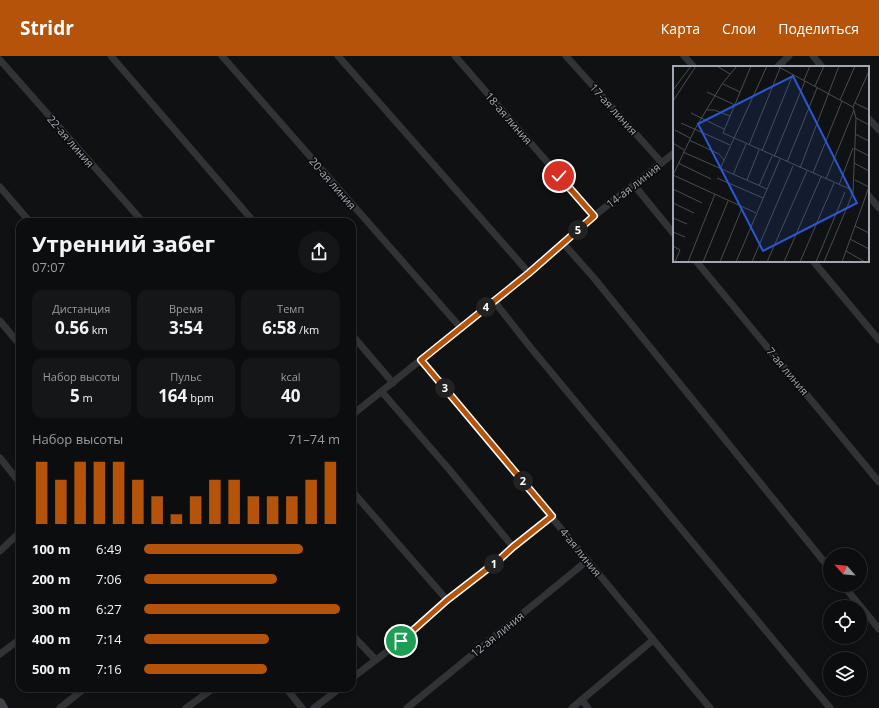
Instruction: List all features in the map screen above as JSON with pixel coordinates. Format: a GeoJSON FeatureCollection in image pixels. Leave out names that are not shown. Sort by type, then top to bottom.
{"type":"FeatureCollection","features":[{"type":"Feature","properties":{"kind":"street"},"geometry":{"type":"LineString","coordinates":[[111,56],[251,218]]}},
{"type":"Feature","properties":{"kind":"street","name":"20-ая линия"},"geometry":{"type":"LineString","coordinates":[[222,56],[460,327]]}},
{"type":"Feature","properties":{"kind":"street"},"geometry":{"type":"LineString","coordinates":[[338,56],[529,273]]}},
{"type":"Feature","properties":{"kind":"street","name":"18-ая линия"},"geometry":{"type":"LineString","coordinates":[[455,56],[594,216]]}},
{"type":"Feature","properties":{"kind":"street","name":"17-ая линия"},"geometry":{"type":"LineString","coordinates":[[566,56],[662,163]]}},
{"type":"Feature","properties":{"kind":"street"},"geometry":{"type":"LineString","coordinates":[[684,56],[693,66]]}},
{"type":"Feature","properties":{"kind":"street"},"geometry":{"type":"LineString","coordinates":[[778,66],[789,56]]}},
{"type":"Feature","properties":{"kind":"street"},"geometry":{"type":"LineString","coordinates":[[813,56],[821,66]]}},
{"type":"Feature","properties":{"kind":"street","name":"22-ая линия"},"geometry":{"type":"LineString","coordinates":[[0,60],[139,218]]}},
{"type":"Feature","properties":{"kind":"street"},"geometry":{"type":"LineString","coordinates":[[869,119],[879,130]]}},
{"type":"Feature","properties":{"kind":"street","name":"14-ая линия"},"geometry":{"type":"LineString","coordinates":[[356,412],[529,273],[594,216],[673,154]]}},
{"type":"Feature","properties":{"kind":"street"},"geometry":{"type":"LineString","coordinates":[[634,185],[673,233]]}},
{"type":"Feature","properties":{"kind":"street"},"geometry":{"type":"LineString","coordinates":[[0,187],[27,218]]}},
{"type":"Feature","properties":{"kind":"street"},"geometry":{"type":"LineString","coordinates":[[869,196],[879,208]]}},
{"type":"Feature","properties":{"kind":"street"},"geometry":{"type":"LineString","coordinates":[[563,243],[594,278],[823,560]]}},
{"type":"Feature","properties":{"kind":"street","name":"7-ая линия"},"geometry":{"type":"LineString","coordinates":[[697,262],[879,482]]}},
{"type":"Feature","properties":{"kind":"street"},"geometry":{"type":"LineString","coordinates":[[814,262],[879,340]]}},
{"type":"Feature","properties":{"kind":"street"},"geometry":{"type":"LineString","coordinates":[[494,300],[536,354],[830,708]]}},
{"type":"Feature","properties":{"kind":"street"},"geometry":{"type":"LineString","coordinates":[[0,321],[16,340]]}},
{"type":"Feature","properties":{"kind":"street"},"geometry":{"type":"LineString","coordinates":[[356,340],[393,383]]}},
{"type":"Feature","properties":{"kind":"street","name":"4-ая линия"},"geometry":{"type":"LineString","coordinates":[[421,360],[710,708]]}},
{"type":"Feature","properties":{"kind":"street"},"geometry":{"type":"LineString","coordinates":[[382,392],[448,468],[513,547]]}},
{"type":"Feature","properties":{"kind":"street"},"geometry":{"type":"LineString","coordinates":[[0,458],[16,477]]}},
{"type":"Feature","properties":{"kind":"street"},"geometry":{"type":"LineString","coordinates":[[356,496],[447,600]]}},
{"type":"Feature","properties":{"kind":"street"},"geometry":{"type":"LineString","coordinates":[[356,675],[401,641],[447,600],[552,516]]}},
{"type":"Feature","properties":{"kind":"street"},"geometry":{"type":"LineString","coordinates":[[0,551],[16,536]]}},
{"type":"Feature","properties":{"kind":"street","name":"12-ая линия"},"geometry":{"type":"LineString","coordinates":[[407,708],[588,560]]}},
{"type":"Feature","properties":{"kind":"street"},"geometry":{"type":"LineString","coordinates":[[849,592],[879,629]]}},
{"type":"Feature","properties":{"kind":"street"},"geometry":{"type":"LineString","coordinates":[[356,638],[376,660]]}},
{"type":"Feature","properties":{"kind":"street"},"geometry":{"type":"LineString","coordinates":[[572,708],[653,640]]}},
{"type":"Feature","properties":{"kind":"street"},"geometry":{"type":"LineString","coordinates":[[0,654],[16,642]]}},
{"type":"Feature","properties":{"kind":"street"},"geometry":{"type":"LineString","coordinates":[[60,708],[80,692]]}},
{"type":"Feature","properties":{"kind":"street"},"geometry":{"type":"LineString","coordinates":[[186,708],[208,692]]}},
{"type":"Feature","properties":{"kind":"street"},"geometry":{"type":"LineString","coordinates":[[289,692],[302,708]]}},
{"type":"Feature","properties":{"kind":"street"},"geometry":{"type":"LineString","coordinates":[[314,708],[335,692]]}},
{"type":"Feature","properties":{"kind":"street"},"geometry":{"type":"LineString","coordinates":[[582,700],[588,708]]}},
{"type":"Feature","properties":{"kind":"street"},"geometry":{"type":"LineString","coordinates":[[0,703],[3,708]]}},
{"type":"Feature","properties":{"kind":"route"},"geometry":{"type":"LineString","coordinates":[[401,641],[447,600],[552,516],[421,360],[460,327],[529,273],[594,216],[559,176]]}}]}
